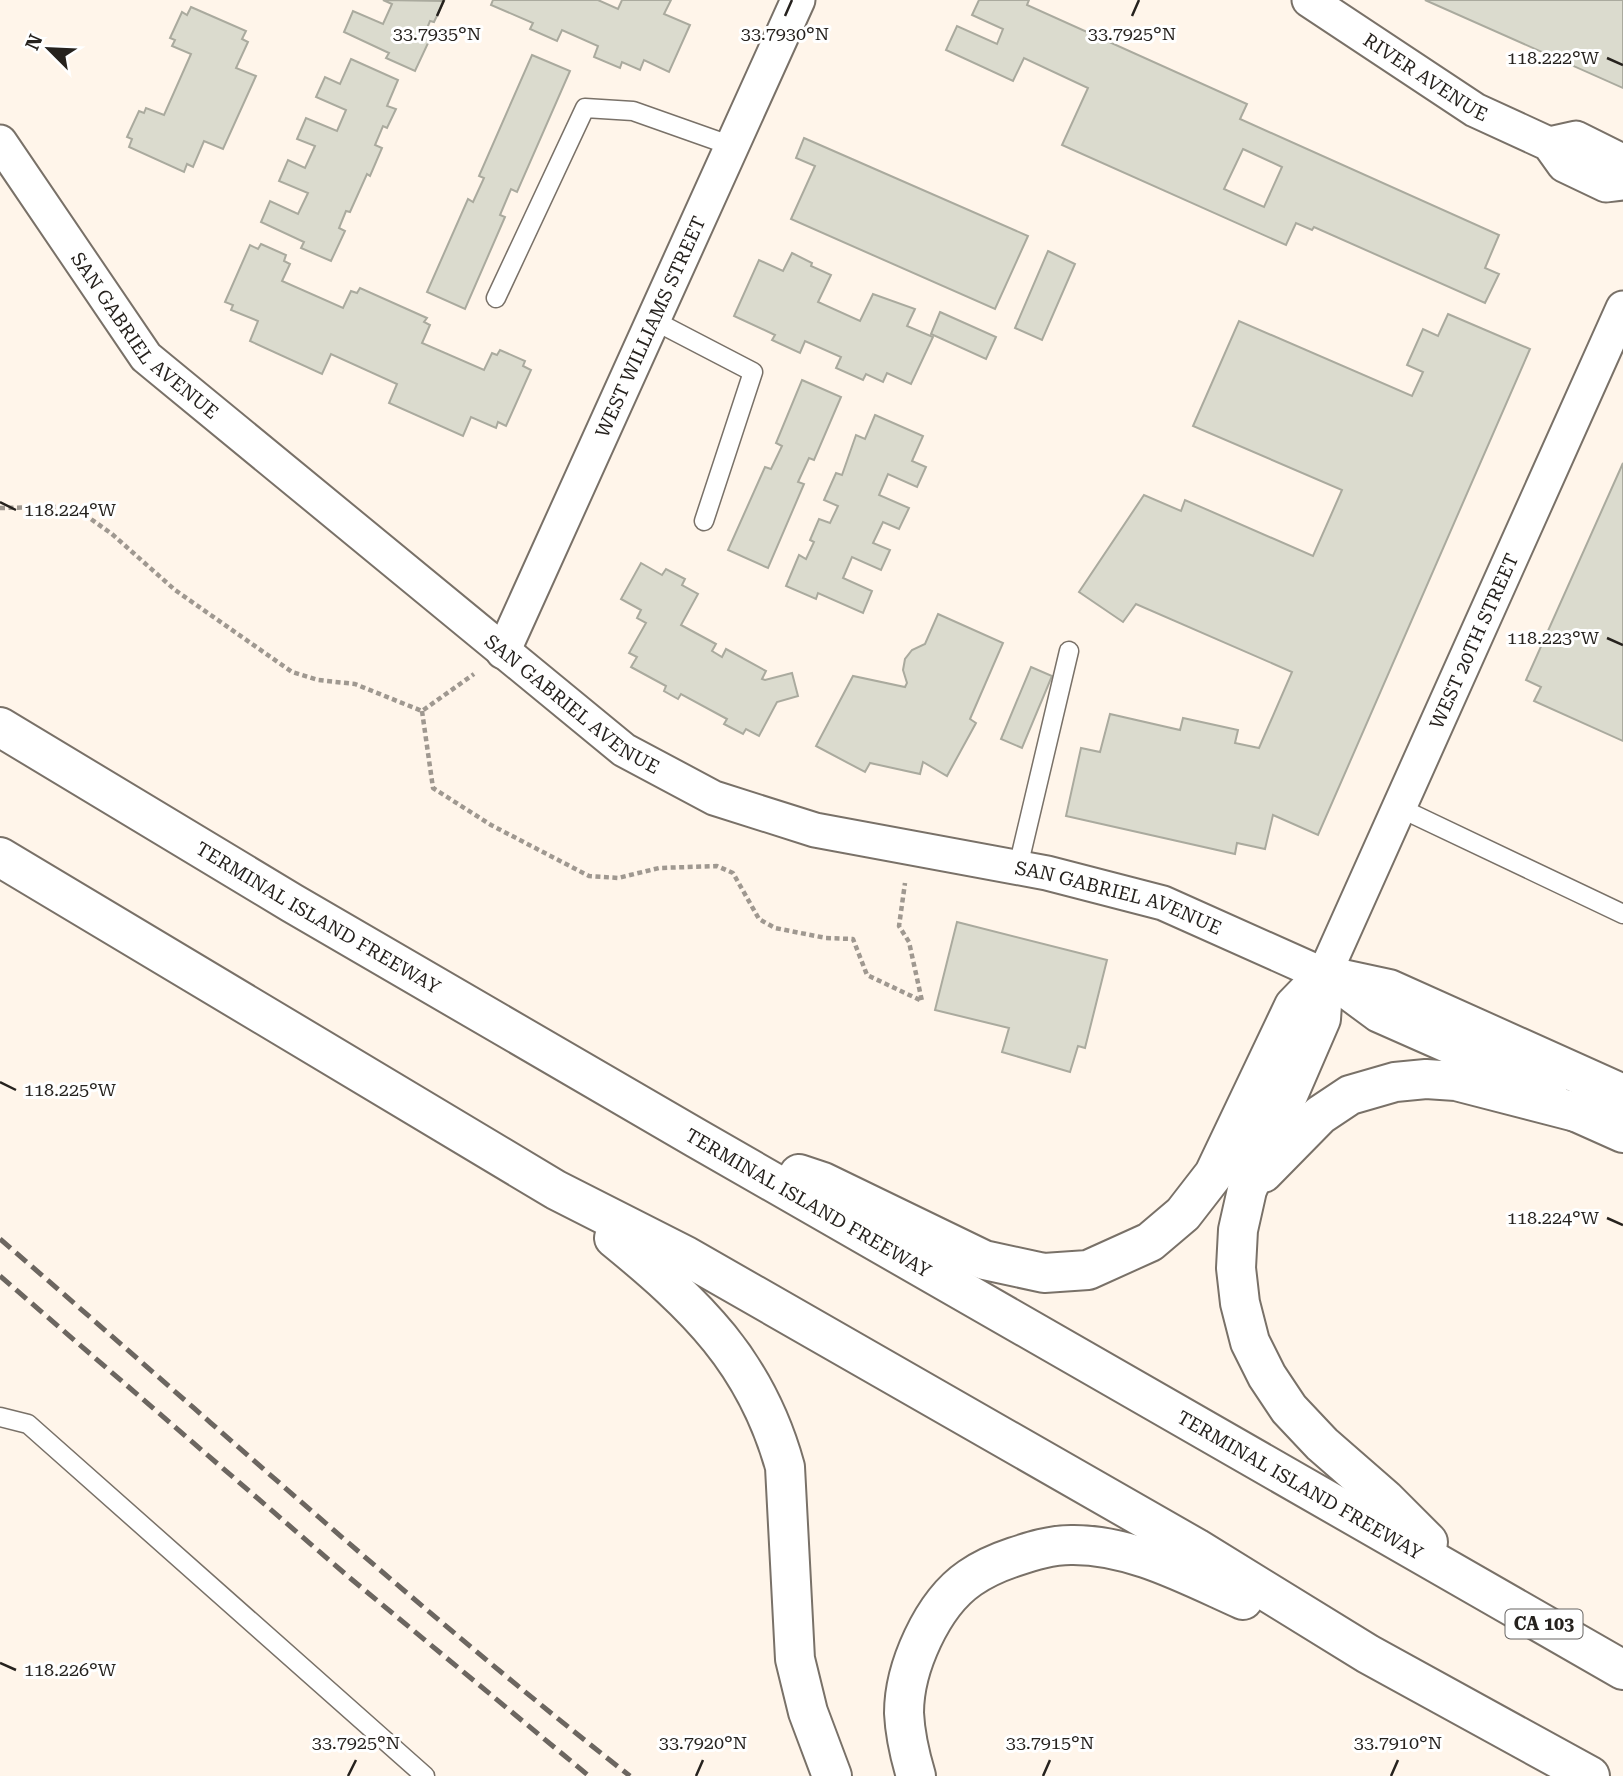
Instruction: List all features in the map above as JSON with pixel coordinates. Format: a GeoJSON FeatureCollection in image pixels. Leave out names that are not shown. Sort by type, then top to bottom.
{"type":"FeatureCollection","features":[{"type":"Feature","properties":{"kind":"main road","name":"TERMINAL ISLAND FREEWAY"},"geometry":{"type":"LineString","coordinates":[[0,727],[292,903],[696,1138],[1623,1670]]}},
{"type":"Feature","properties":{"kind":"main road"},"geometry":{"type":"LineString","coordinates":[[0,858],[556,1190],[685,1256],[1147,1520],[1368,1654],[1590,1776]]}},
{"type":"Feature","properties":{"kind":"main road"},"geometry":{"type":"LineString","coordinates":[[696,1138],[823,1182],[984,1260],[1044,1273],[1088,1270],[1150,1242],[1183,1214],[1214,1174],[1294,1006],[1324,975]]}},
{"type":"Feature","properties":{"kind":"main road"},"geometry":{"type":"LineString","coordinates":[[1324,975],[1321,1019],[1247,1190],[1238,1230],[1236,1268],[1240,1303],[1251,1342],[1267,1376],[1289,1409],[1322,1444],[1385,1499],[1465,1578]]}},
{"type":"Feature","properties":{"kind":"main road","name":"SAN GABRIEL AVENUE"},"geometry":{"type":"LineString","coordinates":[[1324,975],[1389,989],[1623,1094]]}},
{"type":"Feature","properties":{"kind":"main road"},"geometry":{"type":"LineString","coordinates":[[1247,1190],[1320,1115],[1350,1095],[1395,1082],[1426,1079],[1456,1081],[1576,1112]]}},
{"type":"Feature","properties":{"kind":"main road","name":"SAN GABRIEL AVENUE"},"geometry":{"type":"LineString","coordinates":[[1576,1112],[1623,1133]]}},
{"type":"Feature","properties":{"kind":"main road"},"geometry":{"type":"LineString","coordinates":[[556,1190],[657,1273],[700,1314],[739,1362],[766,1411],[777,1436],[785,1467],[795,1659],[808,1712],[832,1776]]}},
{"type":"Feature","properties":{"kind":"main road"},"geometry":{"type":"LineString","coordinates":[[916,1776],[909,1753],[904,1712],[912,1662],[924,1633],[945,1603],[969,1578],[999,1562],[1037,1549],[1070,1545],[1136,1555],[1368,1654]]}},
{"type":"Feature","properties":{"kind":"street","name":"WEST WILLIAMS STREET"},"geometry":{"type":"LineString","coordinates":[[503,653],[799,0]]}},
{"type":"Feature","properties":{"kind":"street","name":"RIVER AVENUE"},"geometry":{"type":"LineString","coordinates":[[1319,3],[1475,110],[1549,144],[1564,165],[1606,185],[1623,183]]}},
{"type":"Feature","properties":{"kind":"street","name":"RIVER AVENUE"},"geometry":{"type":"LineString","coordinates":[[1549,144],[1576,138],[1618,159],[1623,165]]}},
{"type":"Feature","properties":{"kind":"street","name":"SAN GABRIEL AVENUE"},"geometry":{"type":"LineString","coordinates":[[0,142],[146,357],[624,750],[714,798],[815,830],[1018,867],[1163,904],[1324,975],[1378,1015],[1507,1072],[1576,1112]]}},
{"type":"Feature","properties":{"kind":"street","name":"WEST 20TH STREET"},"geometry":{"type":"LineString","coordinates":[[1324,975],[1623,308]]}},
{"type":"Feature","properties":{"kind":"lane"},"geometry":{"type":"LineString","coordinates":[[496,298],[585,107],[633,111],[732,146]]}},
{"type":"Feature","properties":{"kind":"lane"},"geometry":{"type":"LineString","coordinates":[[653,320],[753,372],[704,521]]}},
{"type":"Feature","properties":{"kind":"lane"},"geometry":{"type":"LineString","coordinates":[[1018,867],[1069,651]]}},
{"type":"Feature","properties":{"kind":"lane"},"geometry":{"type":"LineString","coordinates":[[1401,808],[1623,914]]}},
{"type":"Feature","properties":{"kind":"lane"},"geometry":{"type":"LineString","coordinates":[[0,1417],[28,1424],[425,1776]]}},
{"type":"Feature","properties":{"kind":"path"},"geometry":{"type":"LineString","coordinates":[[0,508],[57,507],[88,517],[112,534],[175,590],[292,672],[318,680],[355,684],[422,711]]}},
{"type":"Feature","properties":{"kind":"path"},"geometry":{"type":"LineString","coordinates":[[422,711],[503,653]]}},
{"type":"Feature","properties":{"kind":"path"},"geometry":{"type":"LineString","coordinates":[[422,711],[433,788],[491,825],[589,876],[618,878],[659,868],[717,866],[733,873],[759,919],[775,928],[826,938],[853,939],[867,975],[922,1001],[909,942],[899,926],[911,848]]}},
{"type":"Feature","properties":{"kind":"building"},"geometry":{"type":"Polygon","coordinates":[[[383,0],[444,1],[434,22],[430,21],[423,38],[429,41],[415,71],[386,58],[389,53],[344,32],[353,11],[383,24],[392,4],[383,0]]]}},
{"type":"Feature","properties":{"kind":"building"},"geometry":{"type":"Polygon","coordinates":[[[493,0],[598,0],[618,9],[622,0],[671,0],[664,14],[690,25],[669,72],[644,60],[640,70],[622,62],[620,68],[594,57],[598,46],[562,30],[557,41],[530,29],[533,23],[491,5],[493,0]]]}},
{"type":"Feature","properties":{"kind":"building"},"geometry":{"type":"Polygon","coordinates":[[[979,0],[1029,0],[1027,5],[1247,104],[1240,119],[1499,235],[1485,268],[1499,274],[1485,303],[1314,227],[1312,230],[1296,223],[1286,245],[1062,145],[1088,88],[1024,58],[1013,81],[946,50],[957,26],[997,44],[1003,29],[972,15],[979,0]],[[1243,149],[1224,189],[1264,207],[1282,167],[1243,149]]]}},
{"type":"Feature","properties":{"kind":"building"},"geometry":{"type":"Polygon","coordinates":[[[1425,0],[1623,0],[1623,88],[1425,0]]]}},
{"type":"Feature","properties":{"kind":"building"},"geometry":{"type":"Polygon","coordinates":[[[191,7],[246,31],[242,39],[248,42],[236,68],[256,76],[223,149],[204,141],[193,167],[187,164],[184,172],[129,147],[132,139],[127,137],[139,111],[144,113],[146,108],[164,115],[191,54],[172,46],[175,40],[170,38],[182,12],[187,15],[191,7]]]}},
{"type":"Feature","properties":{"kind":"building"},"geometry":{"type":"Polygon","coordinates":[[[532,55],[570,71],[517,192],[511,189],[500,215],[505,217],[465,309],[427,292],[468,199],[473,202],[484,178],[479,176],[532,55]]]}},
{"type":"Feature","properties":{"kind":"building"},"geometry":{"type":"Polygon","coordinates":[[[351,59],[398,80],[387,106],[396,109],[387,128],[383,126],[375,145],[382,148],[370,176],[367,174],[350,212],[346,211],[339,228],[345,231],[331,261],[301,248],[304,242],[261,222],[270,201],[298,214],[308,193],[279,181],[288,160],[305,168],[315,146],[297,139],[306,118],[337,131],[346,110],[316,97],[325,77],[340,84],[351,59]]]}},
{"type":"Feature","properties":{"kind":"building"},"geometry":{"type":"Polygon","coordinates":[[[804,138],[1028,236],[995,309],[791,219],[815,166],[796,158],[804,138]]]}},
{"type":"Feature","properties":{"kind":"building"},"geometry":{"type":"Polygon","coordinates":[[[261,244],[286,255],[284,261],[290,264],[282,281],[343,308],[351,291],[357,293],[360,288],[427,318],[424,322],[430,325],[422,343],[484,370],[492,353],[497,355],[500,350],[525,361],[523,366],[531,370],[506,426],[498,422],[496,428],[471,417],[463,436],[389,403],[397,384],[331,354],[322,374],[250,341],[258,321],[231,310],[233,305],[225,302],[250,245],[258,249],[261,244]]]}},
{"type":"Feature","properties":{"kind":"building"},"geometry":{"type":"Polygon","coordinates":[[[1048,251],[1075,264],[1042,340],[1015,328],[1048,251]]]}},
{"type":"Feature","properties":{"kind":"building"},"geometry":{"type":"Polygon","coordinates":[[[792,253],[831,275],[818,302],[860,321],[873,294],[915,309],[907,326],[933,337],[911,384],[887,373],[883,382],[866,374],[863,380],[836,368],[841,357],[805,341],[800,353],[772,340],[775,335],[734,316],[759,260],[783,271],[792,253]]]}},
{"type":"Feature","properties":{"kind":"building"},"geometry":{"type":"Polygon","coordinates":[[[940,312],[996,337],[986,359],[931,334],[940,312]]]}},
{"type":"Feature","properties":{"kind":"building"},"geometry":{"type":"Polygon","coordinates":[[[1448,314],[1530,349],[1318,835],[1273,815],[1265,849],[1237,843],[1235,854],[1066,816],[1081,748],[1100,752],[1110,714],[1180,730],[1183,718],[1238,730],[1235,743],[1259,748],[1292,672],[1136,604],[1123,622],[1079,592],[1144,495],[1181,511],[1185,500],[1313,556],[1342,490],[1193,426],[1239,321],[1412,396],[1423,372],[1407,365],[1423,329],[1438,336],[1448,314]]]}},
{"type":"Feature","properties":{"kind":"building"},"geometry":{"type":"Polygon","coordinates":[[[802,380],[841,397],[814,460],[809,458],[798,482],[804,484],[768,568],[728,550],[765,467],[771,469],[782,446],[776,443],[802,380]]]}},
{"type":"Feature","properties":{"kind":"building"},"geometry":{"type":"Polygon","coordinates":[[[875,415],[923,436],[912,461],[926,467],[917,487],[888,474],[879,495],[909,508],[899,529],[883,522],[873,543],[890,550],[881,570],[852,557],[843,578],[872,591],[863,613],[818,593],[816,599],[786,586],[799,555],[806,559],[814,542],[810,540],[819,519],[830,523],[838,506],[824,500],[836,473],[842,475],[856,435],[865,439],[875,415]]]}},
{"type":"Feature","properties":{"kind":"building"},"geometry":{"type":"Polygon","coordinates":[[[1623,463],[1623,741],[1534,701],[1541,687],[1526,680],[1623,463]]]}},
{"type":"Feature","properties":{"kind":"building"},"geometry":{"type":"Polygon","coordinates":[[[641,563],[662,575],[666,569],[685,579],[682,585],[698,594],[681,625],[716,644],[712,651],[722,657],[726,649],[766,671],[762,679],[765,680],[792,673],[798,696],[777,702],[759,736],[746,729],[743,734],[724,724],[727,719],[681,694],[678,699],[664,691],[666,686],[631,667],[637,657],[629,653],[646,623],[637,618],[641,610],[621,599],[641,563]]]}},
{"type":"Feature","properties":{"kind":"building"},"geometry":{"type":"Polygon","coordinates":[[[938,614],[1003,643],[970,719],[976,723],[947,776],[923,762],[920,774],[870,763],[865,772],[816,746],[853,676],[905,687],[905,659],[912,650],[925,644],[938,614]]]}},
{"type":"Feature","properties":{"kind":"building"},"geometry":{"type":"Polygon","coordinates":[[[1031,667],[1052,676],[1022,748],[1001,739],[1031,667]]]}},
{"type":"Feature","properties":{"kind":"building"},"geometry":{"type":"Polygon","coordinates":[[[957,922],[1107,960],[1085,1048],[1078,1046],[1070,1072],[1002,1052],[1009,1028],[935,1010],[957,922]]]}},
{"type":"Feature","properties":{"kind":"railway"},"geometry":{"type":"LineString","coordinates":[[0,1239],[390,1579],[630,1776]]}},
{"type":"Feature","properties":{"kind":"railway"},"geometry":{"type":"LineString","coordinates":[[0,1276],[350,1578],[589,1776]]}}]}
